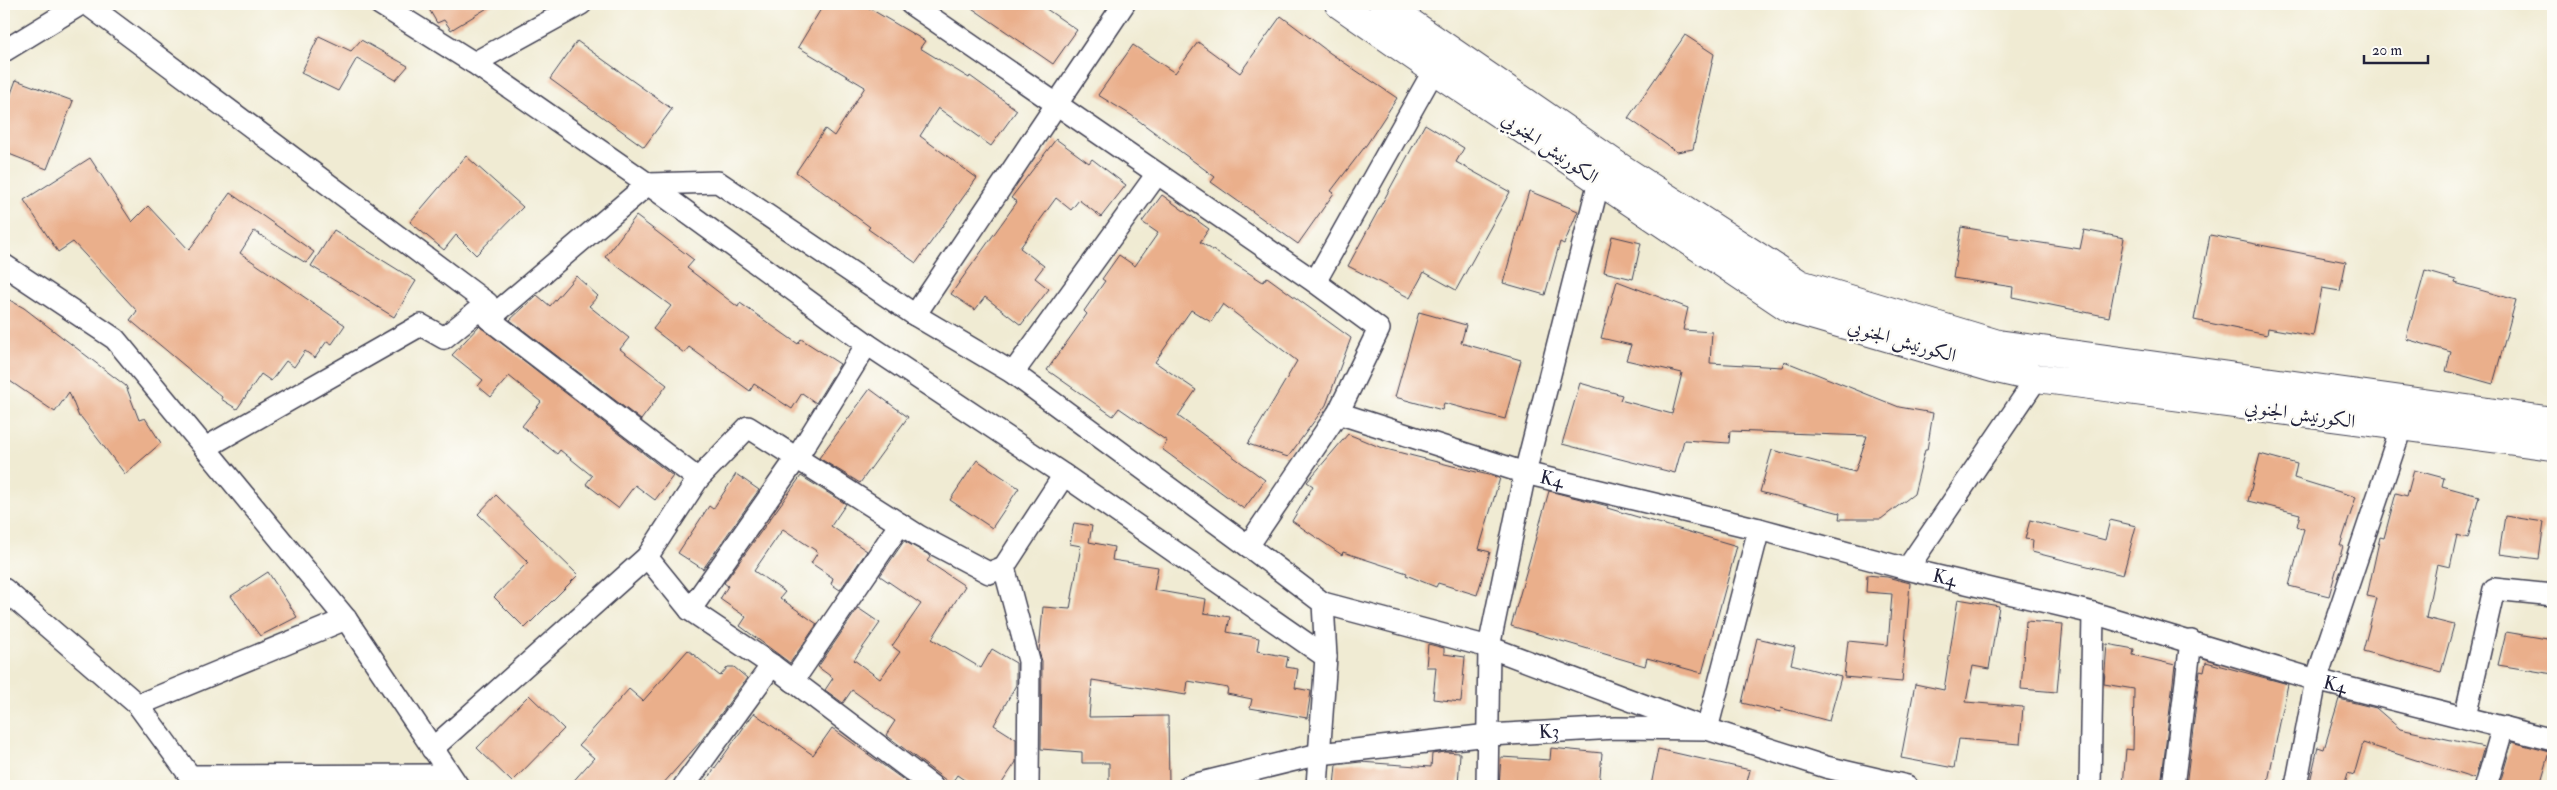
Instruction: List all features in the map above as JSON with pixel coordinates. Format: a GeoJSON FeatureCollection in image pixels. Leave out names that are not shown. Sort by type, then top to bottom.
{"type":"FeatureCollection","features":[{"type":"Feature","properties":{"kind":"main road","name":"الكورنيش الجنوبي"},"geometry":{"type":"LineString","coordinates":[[1339,4],[1599,181],[1791,308],[1993,368],[2037,378],[2402,428],[2553,446]]}},
{"type":"Feature","properties":{"kind":"main road","name":"الكورنيش الجنوبي"},"geometry":{"type":"LineString","coordinates":[[1383,4],[1618,166],[1800,284],[1998,344],[2553,421]]}},
{"type":"Feature","properties":{"kind":"street"},"geometry":{"type":"LineString","coordinates":[[4,51],[81,4]]}},
{"type":"Feature","properties":{"kind":"street"},"geometry":{"type":"LineString","coordinates":[[87,4],[488,311],[698,478]]}},
{"type":"Feature","properties":{"kind":"street"},"geometry":{"type":"LineString","coordinates":[[380,4],[474,63],[648,184],[867,344],[1064,475],[1326,656]]}},
{"type":"Feature","properties":{"kind":"street"},"geometry":{"type":"LineString","coordinates":[[474,63],[581,4]]}},
{"type":"Feature","properties":{"kind":"street"},"geometry":{"type":"LineString","coordinates":[[911,4],[1316,282],[1378,329],[1338,413],[1248,546]]}},
{"type":"Feature","properties":{"kind":"street"},"geometry":{"type":"LineString","coordinates":[[915,315],[1058,105],[1124,4]]}},
{"type":"Feature","properties":{"kind":"street"},"geometry":{"type":"LineString","coordinates":[[1316,282],[1434,70]]}},
{"type":"Feature","properties":{"kind":"street"},"geometry":{"type":"LineString","coordinates":[[1013,373],[1158,174]]}},
{"type":"Feature","properties":{"kind":"street"},"geometry":{"type":"LineString","coordinates":[[1487,786],[1489,647],[1525,473],[1599,181]]}},
{"type":"Feature","properties":{"kind":"street"},"geometry":{"type":"LineString","coordinates":[[205,448],[421,325],[444,338],[488,311],[648,184],[718,182],[915,315],[1013,373],[1323,603],[1489,647],[1707,729],[1759,529]]}},
{"type":"Feature","properties":{"kind":"street"},"geometry":{"type":"LineString","coordinates":[[4,265],[115,339],[346,618],[453,780]]}},
{"type":"Feature","properties":{"kind":"street"},"geometry":{"type":"LineString","coordinates":[[690,610],[796,459],[867,344]]}},
{"type":"Feature","properties":{"kind":"street"},"geometry":{"type":"LineString","coordinates":[[1907,569],[2037,378]]}},
{"type":"Feature","properties":{"kind":"street","name":"K4"},"geometry":{"type":"LineString","coordinates":[[1338,413],[1525,473],[1759,529],[1907,569],[2093,613],[2316,680],[2553,740]]}},
{"type":"Feature","properties":{"kind":"street"},"geometry":{"type":"LineString","coordinates":[[432,750],[647,557],[698,478],[748,428],[900,524],[988,572],[1004,568],[1064,475]]}},
{"type":"Feature","properties":{"kind":"street"},"geometry":{"type":"LineString","coordinates":[[2296,786],[2316,680],[2402,428]]}},
{"type":"Feature","properties":{"kind":"street"},"geometry":{"type":"LineString","coordinates":[[793,681],[900,524]]}},
{"type":"Feature","properties":{"kind":"street"},"geometry":{"type":"LineString","coordinates":[[647,557],[690,610],[772,665],[932,786]]}},
{"type":"Feature","properties":{"kind":"street"},"geometry":{"type":"LineString","coordinates":[[1004,568],[1029,661],[1028,786]]}},
{"type":"Feature","properties":{"kind":"street"},"geometry":{"type":"LineString","coordinates":[[4,589],[138,705],[192,781],[453,780]]}},
{"type":"Feature","properties":{"kind":"street"},"geometry":{"type":"LineString","coordinates":[[2465,717],[2494,589],[2553,595]]}},
{"type":"Feature","properties":{"kind":"street"},"geometry":{"type":"LineString","coordinates":[[1317,786],[1326,656],[1323,603]]}},
{"type":"Feature","properties":{"kind":"street"},"geometry":{"type":"LineString","coordinates":[[2090,786],[2093,613]]}},
{"type":"Feature","properties":{"kind":"street"},"geometry":{"type":"LineString","coordinates":[[138,705],[346,618]]}},
{"type":"Feature","properties":{"kind":"street"},"geometry":{"type":"LineString","coordinates":[[2173,786],[2191,641]]}},
{"type":"Feature","properties":{"kind":"street"},"geometry":{"type":"LineString","coordinates":[[684,786],[772,665]]}},
{"type":"Feature","properties":{"kind":"street"},"geometry":{"type":"LineString","coordinates":[[2486,786],[2503,727]]}},
{"type":"Feature","properties":{"kind":"street","name":"K3"},"geometry":{"type":"LineString","coordinates":[[1189,786],[1319,754],[1489,735],[1616,728],[1707,729],[1825,776],[1907,786]]}},
{"type":"Feature","properties":{"kind":"building"},"geometry":{"type":"Polygon","coordinates":[[[426,4],[494,4],[451,30],[444,20],[437,23],[426,4]]]}},
{"type":"Feature","properties":{"kind":"building"},"geometry":{"type":"Polygon","coordinates":[[[824,4],[862,4],[925,41],[920,48],[969,78],[970,76],[1017,110],[991,146],[938,108],[920,136],[977,178],[916,263],[868,229],[870,227],[796,172],[825,129],[834,136],[865,87],[798,47],[824,4]]]}},
{"type":"Feature","properties":{"kind":"building"},"geometry":{"type":"Polygon","coordinates":[[[966,4],[1039,4],[1077,30],[1053,64],[966,4]]]}},
{"type":"Feature","properties":{"kind":"building"},"geometry":{"type":"Polygon","coordinates":[[[1281,16],[1330,53],[1397,98],[1367,144],[1331,191],[1334,193],[1298,244],[1211,182],[1215,177],[1131,115],[1098,95],[1133,45],[1175,73],[1198,42],[1240,73],[1281,16]]]}},
{"type":"Feature","properties":{"kind":"building"},"geometry":{"type":"Polygon","coordinates":[[[1685,35],[1714,54],[1693,149],[1677,152],[1628,118],[1685,35]]]}},
{"type":"Feature","properties":{"kind":"building"},"geometry":{"type":"Polygon","coordinates":[[[319,36],[351,51],[361,40],[408,66],[396,80],[357,58],[338,91],[301,73],[319,36]]]}},
{"type":"Feature","properties":{"kind":"building"},"geometry":{"type":"Polygon","coordinates":[[[577,41],[672,109],[644,147],[550,79],[577,41]]]}},
{"type":"Feature","properties":{"kind":"building"},"geometry":{"type":"Polygon","coordinates":[[[16,80],[73,101],[47,169],[4,152],[4,112],[16,80]]]}},
{"type":"Feature","properties":{"kind":"building"},"geometry":{"type":"Polygon","coordinates":[[[1425,124],[1464,148],[1456,162],[1510,192],[1456,290],[1424,272],[1410,298],[1348,266],[1425,124]]]}},
{"type":"Feature","properties":{"kind":"building"},"geometry":{"type":"Polygon","coordinates":[[[1056,139],[1089,163],[1092,159],[1126,185],[1101,217],[1079,200],[1071,210],[1056,198],[1020,248],[1044,266],[1035,278],[1049,289],[1021,325],[985,297],[975,310],[951,294],[1017,202],[1011,198],[1056,139]]]}},
{"type":"Feature","properties":{"kind":"building"},"geometry":{"type":"Polygon","coordinates":[[[466,156],[523,207],[476,255],[456,235],[444,250],[410,222],[466,156]]]}},
{"type":"Feature","properties":{"kind":"building"},"geometry":{"type":"Polygon","coordinates":[[[90,158],[132,222],[148,206],[189,250],[230,193],[314,252],[306,263],[254,231],[240,253],[345,325],[332,344],[327,341],[315,358],[305,351],[294,367],[286,361],[271,381],[261,374],[237,409],[221,399],[222,397],[130,320],[137,311],[73,242],[58,252],[24,200],[90,158]]]}},
{"type":"Feature","properties":{"kind":"building"},"geometry":{"type":"Polygon","coordinates":[[[1529,191],[1578,211],[1564,244],[1560,242],[1545,295],[1503,283],[1529,191]]]}},
{"type":"Feature","properties":{"kind":"building"},"geometry":{"type":"Polygon","coordinates":[[[1162,195],[1209,229],[1200,242],[1263,282],[1267,277],[1351,338],[1326,405],[1288,457],[1248,444],[1297,361],[1223,304],[1211,322],[1191,310],[1155,362],[1196,390],[1178,416],[1265,480],[1244,509],[1162,449],[1167,441],[1119,408],[1113,416],[1047,370],[1087,314],[1084,311],[1105,281],[1102,279],[1119,255],[1135,266],[1158,233],[1142,222],[1162,195]]]}},
{"type":"Feature","properties":{"kind":"building"},"geometry":{"type":"Polygon","coordinates":[[[636,216],[694,260],[687,268],[738,307],[740,303],[798,344],[801,339],[840,364],[816,403],[802,393],[792,409],[754,384],[750,391],[689,347],[684,353],[653,329],[671,306],[605,257],[636,216]]]}},
{"type":"Feature","properties":{"kind":"building"},"geometry":{"type":"Polygon","coordinates":[[[1961,227],[2009,235],[2009,238],[2080,249],[2084,230],[2124,238],[2109,317],[2012,297],[2013,287],[1953,278],[1961,227]]]}},
{"type":"Feature","properties":{"kind":"building"},"geometry":{"type":"Polygon","coordinates":[[[334,230],[416,281],[394,317],[311,266],[334,230]]]}},
{"type":"Feature","properties":{"kind":"building"},"geometry":{"type":"Polygon","coordinates":[[[2210,235],[2346,262],[2340,291],[2322,288],[2313,336],[2268,328],[2267,335],[2194,320],[2210,235]]]}},
{"type":"Feature","properties":{"kind":"building"},"geometry":{"type":"Polygon","coordinates":[[[1612,236],[1641,243],[1633,279],[1604,272],[1612,236]]]}},
{"type":"Feature","properties":{"kind":"building"},"geometry":{"type":"Polygon","coordinates":[[[2425,271],[2456,280],[2455,283],[2516,300],[2493,384],[2446,371],[2451,352],[2406,339],[2425,271]]]}},
{"type":"Feature","properties":{"kind":"building"},"geometry":{"type":"Polygon","coordinates":[[[576,276],[598,296],[589,306],[629,338],[620,349],[667,385],[641,420],[510,320],[537,295],[550,306],[576,276]]]}},
{"type":"Feature","properties":{"kind":"building"},"geometry":{"type":"Polygon","coordinates":[[[1617,281],[1688,308],[1683,330],[1712,332],[1710,363],[1782,367],[1784,361],[1899,407],[1933,413],[1927,450],[1925,450],[1914,494],[1881,519],[1839,519],[1840,513],[1760,492],[1772,450],[1855,472],[1867,436],[1730,431],[1729,443],[1684,440],[1675,473],[1562,444],[1580,383],[1622,395],[1620,400],[1672,414],[1682,373],[1626,360],[1631,345],[1601,338],[1617,281]]]}},
{"type":"Feature","properties":{"kind":"building"},"geometry":{"type":"Polygon","coordinates":[[[4,297],[24,308],[126,386],[139,420],[145,418],[161,443],[125,474],[81,417],[79,417],[69,392],[55,412],[4,377],[4,297]]]}},
{"type":"Feature","properties":{"kind":"building"},"geometry":{"type":"Polygon","coordinates":[[[1419,312],[1466,325],[1461,343],[1521,360],[1505,419],[1444,403],[1442,410],[1395,397],[1419,312]]]}},
{"type":"Feature","properties":{"kind":"building"},"geometry":{"type":"Polygon","coordinates":[[[479,326],[673,476],[655,500],[635,485],[618,508],[586,484],[592,476],[560,450],[557,454],[522,426],[541,402],[509,376],[491,397],[478,386],[483,380],[452,355],[479,326]]]}},
{"type":"Feature","properties":{"kind":"building"},"geometry":{"type":"Polygon","coordinates":[[[870,389],[908,417],[860,483],[819,458],[870,389]]]}},
{"type":"Feature","properties":{"kind":"building"},"geometry":{"type":"Polygon","coordinates":[[[1348,434],[1382,448],[1500,478],[1479,549],[1490,552],[1477,595],[1438,583],[1436,587],[1406,575],[1407,573],[1343,552],[1342,555],[1292,521],[1313,486],[1307,482],[1348,434]]]}},
{"type":"Feature","properties":{"kind":"building"},"geometry":{"type":"Polygon","coordinates":[[[2260,454],[2297,464],[2294,478],[2356,497],[2340,546],[2343,546],[2329,596],[2289,586],[2304,529],[2297,526],[2300,514],[2248,501],[2260,454]]]}},
{"type":"Feature","properties":{"kind":"building"},"geometry":{"type":"Polygon","coordinates":[[[977,460],[1019,488],[992,528],[950,500],[977,460]]]}},
{"type":"Feature","properties":{"kind":"building"},"geometry":{"type":"Polygon","coordinates":[[[2414,470],[2444,478],[2442,486],[2479,496],[2468,538],[2457,535],[2450,567],[2437,564],[2426,618],[2454,625],[2441,672],[2363,651],[2377,598],[2367,596],[2380,537],[2384,538],[2396,493],[2407,496],[2414,470]]]}},
{"type":"Feature","properties":{"kind":"building"},"geometry":{"type":"Polygon","coordinates":[[[736,474],[759,490],[703,569],[678,553],[709,506],[713,509],[736,474]]]}},
{"type":"Feature","properties":{"kind":"building"},"geometry":{"type":"Polygon","coordinates":[[[801,476],[846,504],[831,526],[867,551],[840,590],[831,584],[833,578],[811,563],[818,552],[783,529],[754,571],[785,592],[780,598],[817,624],[790,663],[740,626],[746,617],[720,599],[728,586],[724,583],[801,476]]]}},
{"type":"Feature","properties":{"kind":"building"},"geometry":{"type":"Polygon","coordinates":[[[1549,491],[1608,506],[1607,508],[1737,546],[1702,673],[1647,658],[1645,666],[1511,626],[1549,491]]]}},
{"type":"Feature","properties":{"kind":"building"},"geometry":{"type":"Polygon","coordinates":[[[496,495],[578,575],[525,628],[494,597],[528,562],[478,514],[496,495]]]}},
{"type":"Feature","properties":{"kind":"building"},"geometry":{"type":"Polygon","coordinates":[[[2505,516],[2544,522],[2539,559],[2499,554],[2505,516]]]}},
{"type":"Feature","properties":{"kind":"building"},"geometry":{"type":"Polygon","coordinates":[[[2030,520],[2105,540],[2110,520],[2136,526],[2123,575],[2032,552],[2033,540],[2025,539],[2030,520]]]}},
{"type":"Feature","properties":{"kind":"building"},"geometry":{"type":"Polygon","coordinates":[[[1074,523],[1092,526],[1089,542],[1114,547],[1112,560],[1158,567],[1154,590],[1206,599],[1204,613],[1230,617],[1227,632],[1259,638],[1257,651],[1288,657],[1286,667],[1298,669],[1295,688],[1311,691],[1307,718],[1250,708],[1252,699],[1227,694],[1228,688],[1188,681],[1186,695],[1092,680],[1089,717],[1168,716],[1169,783],[1109,784],[1109,763],[1082,763],[1082,752],[1041,749],[1042,661],[1039,652],[1043,607],[1070,609],[1081,546],[1070,544],[1074,523]]]}},
{"type":"Feature","properties":{"kind":"building"},"geometry":{"type":"Polygon","coordinates":[[[904,541],[931,556],[927,561],[965,586],[932,639],[981,668],[992,649],[1016,663],[1016,685],[994,725],[1016,739],[1016,762],[1000,786],[973,786],[957,775],[951,784],[886,735],[895,721],[852,690],[843,703],[825,690],[833,678],[818,667],[858,608],[880,623],[854,660],[880,679],[900,652],[892,646],[921,604],[880,576],[904,541]]]}},
{"type":"Feature","properties":{"kind":"building"},"geometry":{"type":"Polygon","coordinates":[[[268,572],[297,617],[260,636],[231,596],[268,572]]]}},
{"type":"Feature","properties":{"kind":"building"},"geometry":{"type":"Polygon","coordinates":[[[1867,575],[1887,577],[1910,583],[1902,682],[1844,677],[1848,641],[1888,645],[1892,594],[1866,592],[1867,575]]]}},
{"type":"Feature","properties":{"kind":"building"},"geometry":{"type":"Polygon","coordinates":[[[1958,599],[1999,606],[1989,669],[1973,666],[1966,702],[2023,707],[2020,744],[1959,739],[1954,768],[1901,758],[1915,684],[1944,690],[1958,599]]]}},
{"type":"Feature","properties":{"kind":"building"},"geometry":{"type":"Polygon","coordinates":[[[2026,621],[2063,624],[2057,692],[2021,689],[2026,621]]]}},
{"type":"Feature","properties":{"kind":"building"},"geometry":{"type":"Polygon","coordinates":[[[2506,632],[2553,640],[2553,674],[2498,665],[2506,632]]]}},
{"type":"Feature","properties":{"kind":"building"},"geometry":{"type":"Polygon","coordinates":[[[1757,638],[1795,647],[1791,664],[1841,677],[1829,721],[1781,708],[1780,712],[1742,703],[1757,638]]]}},
{"type":"Feature","properties":{"kind":"building"},"geometry":{"type":"Polygon","coordinates":[[[1428,644],[1444,648],[1444,654],[1465,657],[1461,702],[1433,699],[1436,667],[1426,667],[1428,644]]]}},
{"type":"Feature","properties":{"kind":"building"},"geometry":{"type":"Polygon","coordinates":[[[2107,644],[2134,649],[2133,655],[2175,665],[2161,786],[2123,786],[2126,749],[2133,750],[2134,689],[2104,684],[2107,644]]]}},
{"type":"Feature","properties":{"kind":"building"},"geometry":{"type":"Polygon","coordinates":[[[688,650],[720,676],[728,667],[734,667],[747,678],[701,741],[661,786],[569,786],[594,758],[579,745],[629,689],[643,701],[688,650]]]}},
{"type":"Feature","properties":{"kind":"building"},"geometry":{"type":"Polygon","coordinates":[[[2206,662],[2288,684],[2267,786],[2186,786],[2200,671],[2204,672],[2206,662]]]}},
{"type":"Feature","properties":{"kind":"building"},"geometry":{"type":"Polygon","coordinates":[[[529,695],[564,729],[512,782],[477,748],[529,695]]]}},
{"type":"Feature","properties":{"kind":"building"},"geometry":{"type":"Polygon","coordinates":[[[2339,699],[2376,708],[2400,729],[2484,747],[2475,779],[2363,743],[2354,775],[2348,773],[2344,786],[2309,786],[2318,747],[2324,749],[2339,699]]]}},
{"type":"Feature","properties":{"kind":"building"},"geometry":{"type":"Polygon","coordinates":[[[754,713],[813,755],[832,728],[912,786],[702,786],[754,713]]]}},
{"type":"Feature","properties":{"kind":"building"},"geometry":{"type":"Polygon","coordinates":[[[2512,742],[2550,752],[2540,786],[2499,786],[2512,742]]]}},
{"type":"Feature","properties":{"kind":"building"},"geometry":{"type":"Polygon","coordinates":[[[1551,748],[1602,753],[1599,786],[1499,786],[1501,757],[1550,760],[1551,748]]]}},
{"type":"Feature","properties":{"kind":"building"},"geometry":{"type":"Polygon","coordinates":[[[1658,749],[1750,770],[1746,786],[1651,786],[1658,749]]]}},
{"type":"Feature","properties":{"kind":"building"},"geometry":{"type":"Polygon","coordinates":[[[1445,752],[1460,753],[1458,786],[1334,786],[1336,765],[1360,762],[1431,767],[1432,754],[1445,752]]]}}]}
